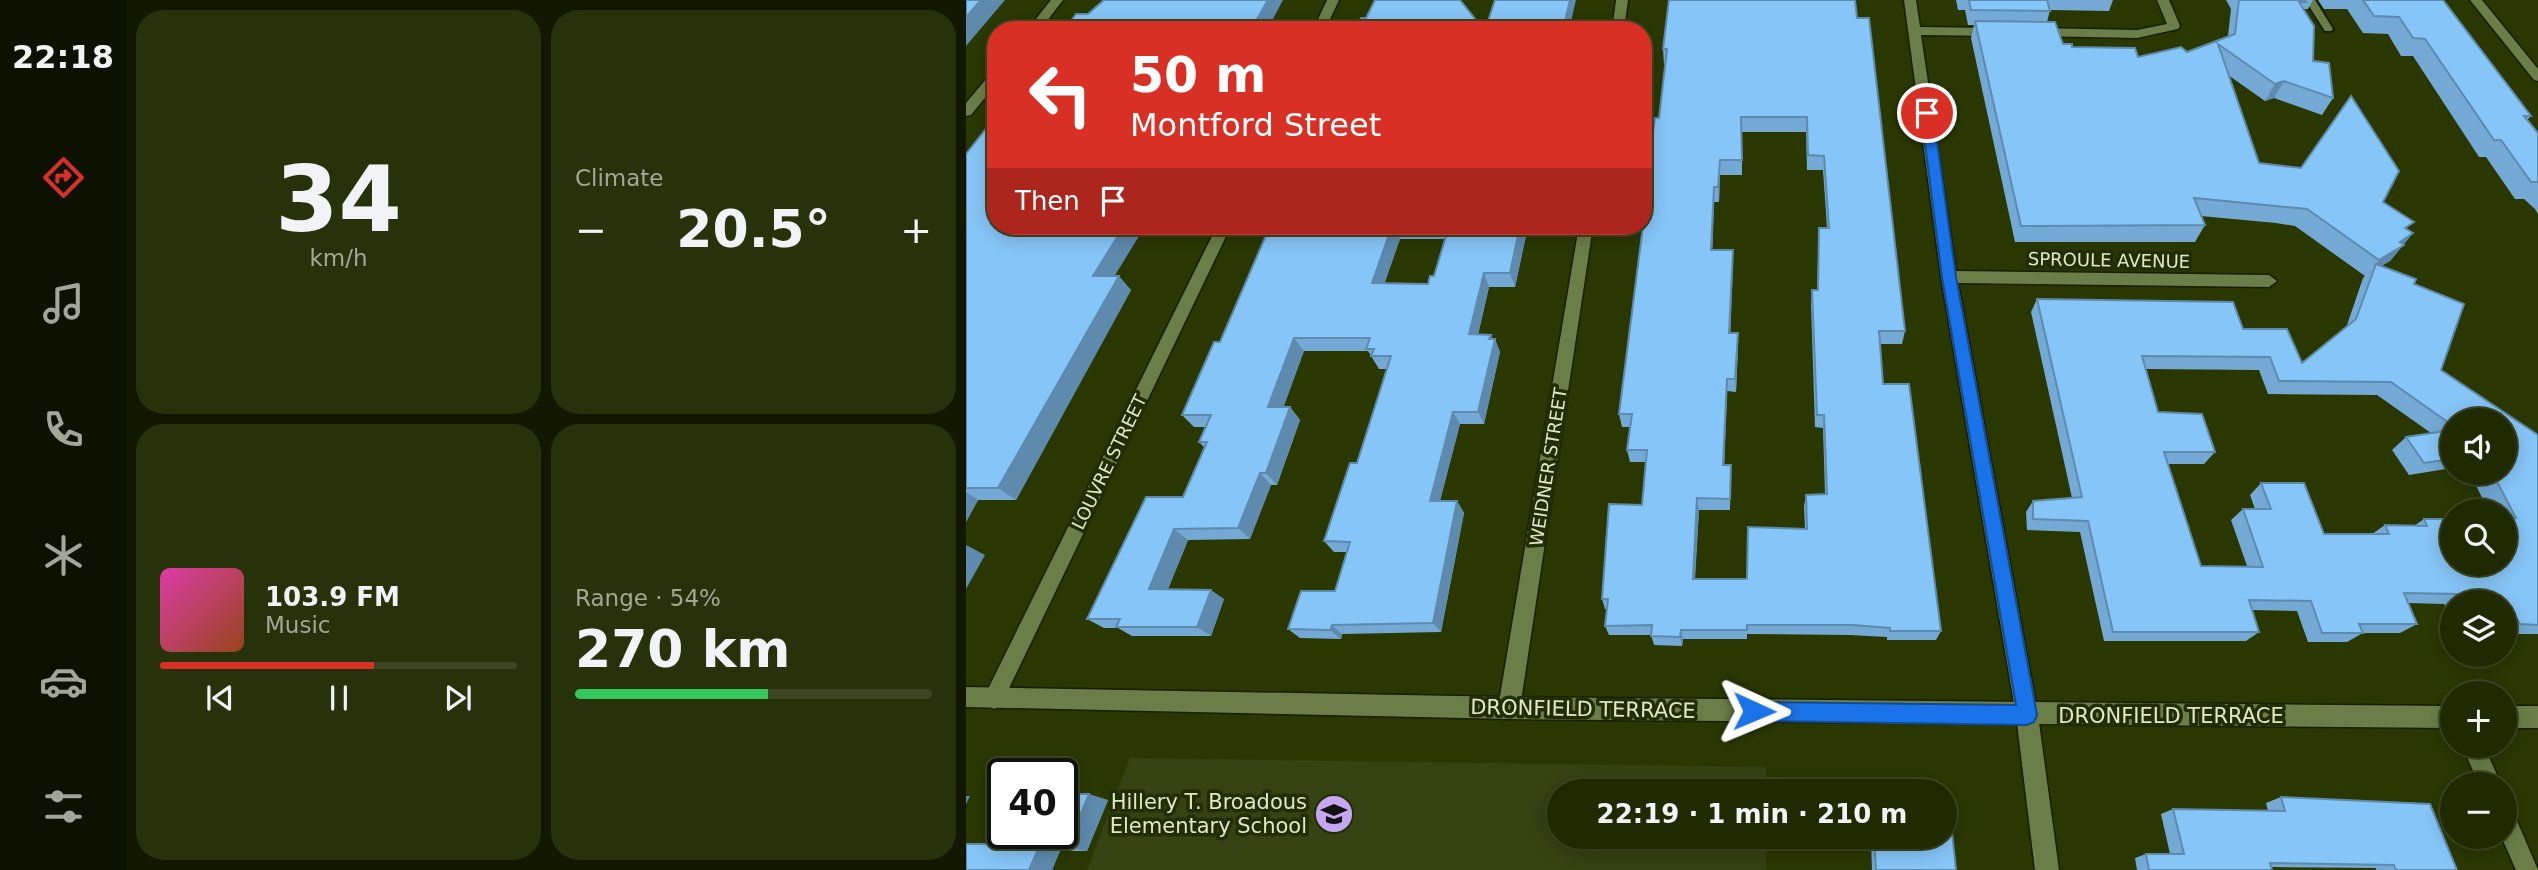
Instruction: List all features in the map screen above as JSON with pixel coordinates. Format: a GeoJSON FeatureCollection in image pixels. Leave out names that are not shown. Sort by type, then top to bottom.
{"type":"FeatureCollection","features":[{"type":"Feature","properties":{"kind":"street"},"geometry":{"type":"LineString","coordinates":[[1040,21],[1057,0]]}},
{"type":"Feature","properties":{"kind":"street"},"geometry":{"type":"LineString","coordinates":[[1324,21],[1334,0]]}},
{"type":"Feature","properties":{"kind":"street"},"geometry":{"type":"LineString","coordinates":[[1619,21],[1622,0]]}},
{"type":"Feature","properties":{"kind":"street"},"geometry":{"type":"LineString","coordinates":[[1910,0],[1949,277],[2027,715],[2047,870]]}},
{"type":"Feature","properties":{"kind":"street"},"geometry":{"type":"LineString","coordinates":[[2028,32],[2137,34],[2174,26],[2163,0]]}},
{"type":"Feature","properties":{"kind":"street"},"geometry":{"type":"LineString","coordinates":[[2476,0],[2538,77]]}},
{"type":"Feature","properties":{"kind":"street"},"geometry":{"type":"LineString","coordinates":[[1916,32],[2014,32]]}},
{"type":"Feature","properties":{"kind":"street"},"geometry":{"type":"LineString","coordinates":[[966,112],[987,86]]}},
{"type":"Feature","properties":{"kind":"street","name":"LOUVRE STREET"},"geometry":{"type":"LineString","coordinates":[[994,698],[1220,235]]}},
{"type":"Feature","properties":{"kind":"street","name":"WEIDNER STREET"},"geometry":{"type":"LineString","coordinates":[[1509,708],[1585,235]]}},
{"type":"Feature","properties":{"kind":"street","name":"SPROULE AVENUE"},"geometry":{"type":"LineString","coordinates":[[1949,277],[2269,281]]}},
{"type":"Feature","properties":{"kind":"street","name":"DRONFIELD TERRACE"},"geometry":{"type":"LineString","coordinates":[[966,698],[2027,715],[2440,717]]}},
{"type":"Feature","properties":{"kind":"street"},"geometry":{"type":"LineString","coordinates":[[2517,717],[2538,718]]}},
{"type":"Feature","properties":{"kind":"street"},"geometry":{"type":"LineString","coordinates":[[2517,846],[2528,870]]}},
{"type":"Feature","properties":{"kind":"lane"},"geometry":{"type":"LineString","coordinates":[[2310,0],[2328,29]]}},
{"type":"Feature","properties":{"kind":"shaded area","name":"Hillery T. Broadous Elementary School"},"geometry":{"type":"Polygon","coordinates":[[[1130,758],[1766,767],[1766,779],[1547,779],[1547,849],[1766,849],[1766,870],[1087,870],[1130,758]]]}},
{"type":"Feature","properties":{"kind":"building"},"geometry":{"type":"Polygon","coordinates":[[[966,0],[981,0],[966,17],[966,0]]]}},
{"type":"Feature","properties":{"kind":"building"},"geometry":{"type":"Polygon","coordinates":[[[1104,0],[1268,0],[1256,21],[1071,21],[1076,14],[1088,14],[1104,0]]]}},
{"type":"Feature","properties":{"kind":"building"},"geometry":{"type":"Polygon","coordinates":[[[1375,0],[1460,0],[1477,21],[1360,21],[1361,18],[1366,18],[1375,0]]]}},
{"type":"Feature","properties":{"kind":"building"},"geometry":{"type":"Polygon","coordinates":[[[1495,0],[1570,0],[1565,21],[1488,21],[1495,0]]]}},
{"type":"Feature","properties":{"kind":"building"},"geometry":{"type":"Polygon","coordinates":[[[1669,0],[1855,0],[1857,18],[1869,18],[1905,331],[1879,331],[1883,384],[1909,384],[1941,631],[1890,631],[1890,628],[1853,625],[1747,625],[1747,630],[1681,630],[1680,637],[1651,636],[1652,625],[1605,626],[1608,599],[1602,599],[1609,504],[1642,505],[1647,450],[1627,450],[1632,414],[1619,414],[1642,235],[1652,235],[1652,139],[1655,118],[1659,118],[1667,49],[1663,49],[1669,0]],[[1741,117],[1742,160],[1720,160],[1718,187],[1714,187],[1711,250],[1733,250],[1729,333],[1738,333],[1735,379],[1727,379],[1723,465],[1731,465],[1730,499],[1697,498],[1693,579],[1747,579],[1748,527],[1807,529],[1806,495],[1827,494],[1824,415],[1817,415],[1812,290],[1818,290],[1819,228],[1829,228],[1824,156],[1808,155],[1807,117],[1741,117]]]}},
{"type":"Feature","properties":{"kind":"building"},"geometry":{"type":"Polygon","coordinates":[[[1969,0],[2047,0],[2050,11],[1971,10],[1969,0]]]}},
{"type":"Feature","properties":{"kind":"building"},"geometry":{"type":"Polygon","coordinates":[[[2239,0],[2304,0],[2306,2],[2299,2],[2314,26],[2313,61],[2329,63],[2333,98],[2284,81],[2275,84],[2218,44],[2259,163],[2301,168],[2351,96],[2399,171],[2383,202],[2414,222],[2405,228],[2413,233],[2400,242],[2404,245],[2379,260],[2307,209],[2194,198],[2205,225],[2021,226],[1975,21],[2055,22],[2063,44],[2072,44],[2072,47],[2135,48],[2138,57],[2181,47],[2187,52],[2235,34],[2239,0]]]}},
{"type":"Feature","properties":{"kind":"building"},"geometry":{"type":"Polygon","coordinates":[[[2363,0],[2443,0],[2531,116],[2524,116],[2538,133],[2538,182],[2531,182],[2501,140],[2494,140],[2425,39],[2413,38],[2399,17],[2374,16],[2363,0]]]}},
{"type":"Feature","properties":{"kind":"building"},"geometry":{"type":"Polygon","coordinates":[[[987,127],[987,235],[1118,235],[1093,276],[1119,276],[998,488],[966,488],[966,154],[987,127]]]}},
{"type":"Feature","properties":{"kind":"building"},"geometry":{"type":"Polygon","coordinates":[[[1266,235],[1389,235],[1372,283],[1428,284],[1430,276],[1434,276],[1446,235],[1518,235],[1510,273],[1484,273],[1469,334],[1491,335],[1489,339],[1495,339],[1478,412],[1453,412],[1430,501],[1457,501],[1433,623],[1332,625],[1330,630],[1288,629],[1301,591],[1335,591],[1350,542],[1324,541],[1350,463],[1357,463],[1391,356],[1371,356],[1374,349],[1366,349],[1370,338],[1294,338],[1268,407],[1290,407],[1266,473],[1260,473],[1238,528],[1174,529],[1149,589],[1211,590],[1197,627],[1116,627],[1120,619],[1087,619],[1146,497],[1183,497],[1207,442],[1199,442],[1211,415],[1182,415],[1214,342],[1220,342],[1266,235]]]}},
{"type":"Feature","properties":{"kind":"building"},"geometry":{"type":"Polygon","coordinates":[[[2376,264],[2416,279],[2414,284],[2464,304],[2441,370],[2498,408],[2440,408],[2440,417],[2391,382],[2279,381],[2270,357],[2142,356],[2158,412],[2202,414],[2215,452],[2164,452],[2201,566],[2263,567],[2243,509],[2271,509],[2261,483],[2304,483],[2324,534],[2389,534],[2385,525],[2427,526],[2424,519],[2440,519],[2440,576],[2517,576],[2517,499],[2506,499],[2499,485],[2517,485],[2517,421],[2538,435],[2538,625],[2520,624],[2517,619],[2517,590],[2440,590],[2440,594],[2404,593],[2417,624],[2359,624],[2363,633],[2322,633],[2311,601],[2249,600],[2259,632],[2113,632],[2088,521],[2033,519],[2033,501],[2082,497],[2037,299],[2233,302],[2243,329],[2287,329],[2302,363],[2356,319],[2376,264]]]}},
{"type":"Feature","properties":{"kind":"building"},"geometry":{"type":"Polygon","coordinates":[[[2440,432],[2440,461],[2424,463],[2406,437],[2440,432]]]}},
{"type":"Feature","properties":{"kind":"building"},"geometry":{"type":"Polygon","coordinates":[[[1078,794],[1089,794],[1078,820],[1078,794]]]}},
{"type":"Feature","properties":{"kind":"building"},"geometry":{"type":"Polygon","coordinates":[[[2281,797],[2430,804],[2440,828],[2440,849],[2448,849],[2457,870],[2396,870],[2394,865],[2270,863],[2272,870],[2149,870],[2146,854],[2184,854],[2173,809],[2285,811],[2281,797]]]}},
{"type":"Feature","properties":{"kind":"building"},"geometry":{"type":"Polygon","coordinates":[[[966,844],[987,844],[987,849],[1038,849],[1029,870],[966,870],[966,844]]]}},
{"type":"Feature","properties":{"kind":"building"},"geometry":{"type":"Polygon","coordinates":[[[1875,849],[1954,849],[1956,870],[1876,870],[1875,849]]]}},
{"type":"Feature","properties":{"kind":"place","name":"Hillery T. Broadous Elementary School"},"geometry":{"type":"Point","coordinates":[1334,814]}},
{"type":"Feature","properties":{"kind":"route"},"geometry":{"type":"LineString","coordinates":[[1754,711],[2027,715],[1949,277],[1927,113]]}}]}
